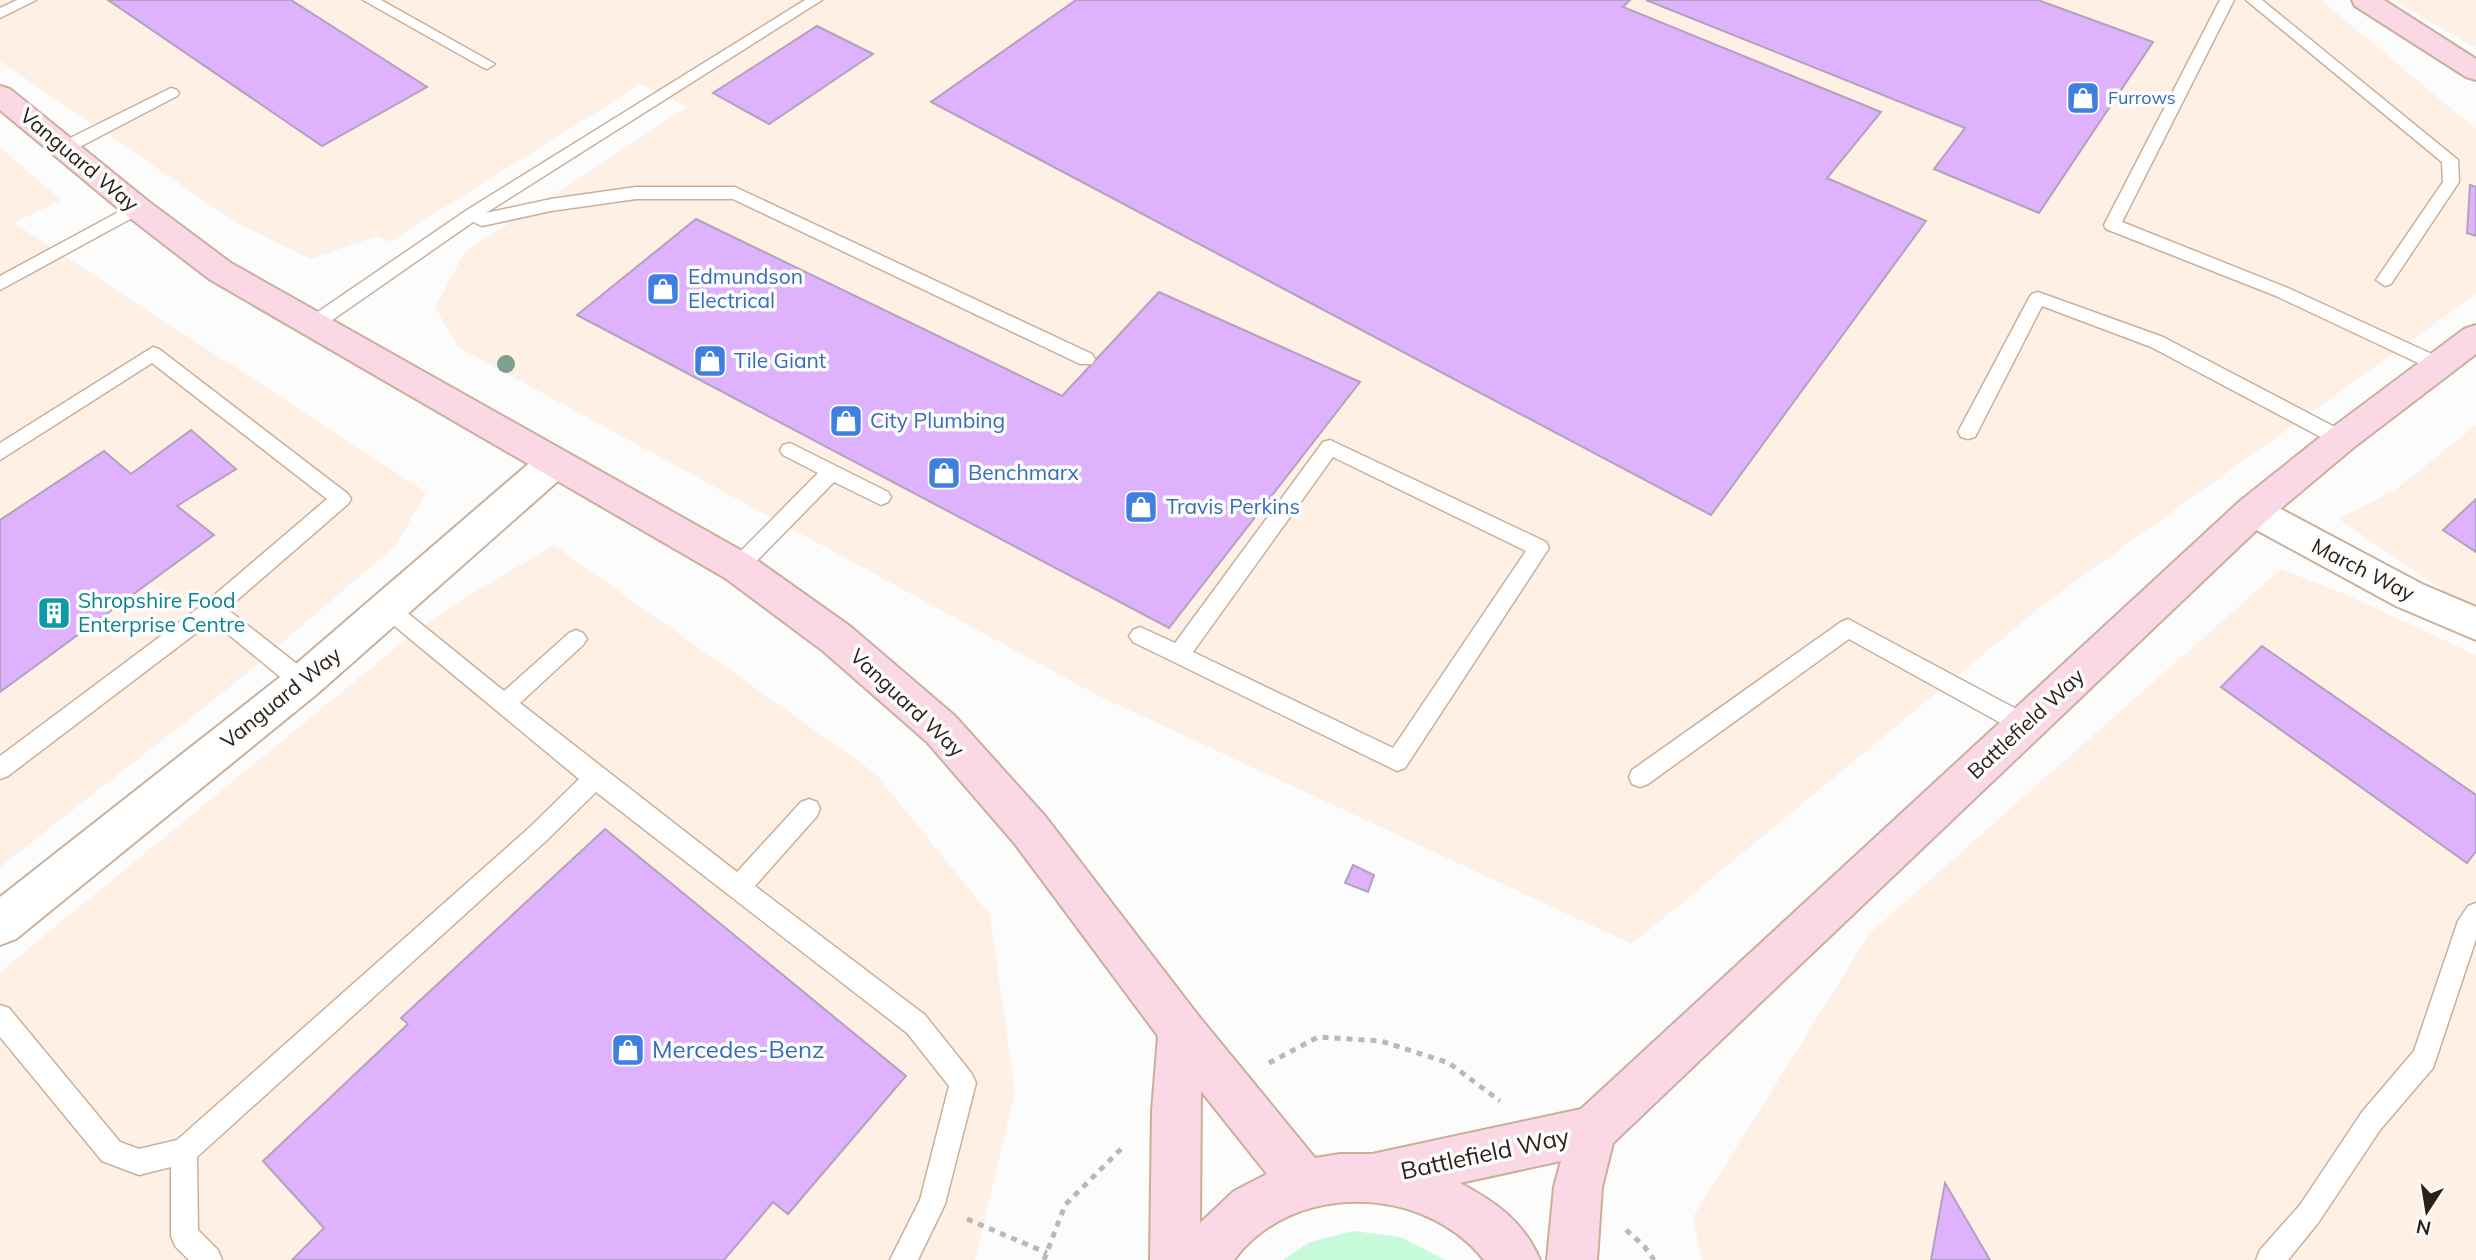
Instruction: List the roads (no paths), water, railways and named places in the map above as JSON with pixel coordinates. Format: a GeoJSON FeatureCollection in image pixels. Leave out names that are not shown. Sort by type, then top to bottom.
{"type":"FeatureCollection","features":[{"type":"Feature","properties":{"kind":"street"},"geometry":{"type":"LineString","coordinates":[[2365,0],[2476,71]]}},
{"type":"Feature","properties":{"kind":"street","name":"Vanguard Way"},"geometry":{"type":"LineString","coordinates":[[0,95],[137,208],[220,271],[738,567],[837,639],[941,729],[1030,830],[1181,1030],[1305,1183]]}},
{"type":"Feature","properties":{"kind":"street","name":"Battlefield Way"},"geometry":{"type":"LineString","coordinates":[[1203,1260],[1226,1230],[1263,1201],[1305,1183],[1340,1177],[1376,1177],[1593,1130],[2253,511],[2341,439],[2476,337]]}},
{"type":"Feature","properties":{"kind":"street","name":"Vanguard Way"},"geometry":{"type":"LineString","coordinates":[[0,924],[303,682],[554,463]]}},
{"type":"Feature","properties":{"kind":"street","name":"March Way"},"geometry":{"type":"LineString","coordinates":[[2253,511],[2409,595],[2476,624]]}},
{"type":"Feature","properties":{"kind":"street"},"geometry":{"type":"LineString","coordinates":[[1175,1260],[1176,1111],[1181,1030]]}},
{"type":"Feature","properties":{"kind":"street","name":"Battlefield Way"},"geometry":{"type":"LineString","coordinates":[[1572,1260],[1578,1187],[1593,1130]]}},
{"type":"Feature","properties":{"kind":"street","name":"Battlefield Way"},"geometry":{"type":"LineString","coordinates":[[1376,1177],[1436,1194],[1490,1230],[1515,1260]]}},
{"type":"Feature","properties":{"kind":"lane"},"geometry":{"type":"LineString","coordinates":[[0,14],[30,0]]}},
{"type":"Feature","properties":{"kind":"lane"},"geometry":{"type":"LineString","coordinates":[[370,0],[487,64]]}},
{"type":"Feature","properties":{"kind":"lane"},"geometry":{"type":"LineString","coordinates":[[312,325],[473,214],[815,0]]}},
{"type":"Feature","properties":{"kind":"lane"},"geometry":{"type":"LineString","coordinates":[[2227,0],[2112,225],[2282,292],[2439,365]]}},
{"type":"Feature","properties":{"kind":"lane"},"geometry":{"type":"LineString","coordinates":[[2253,0],[2450,160],[2451,182],[2385,280]]}},
{"type":"Feature","properties":{"kind":"lane"},"geometry":{"type":"LineString","coordinates":[[64,148],[171,93]]}},
{"type":"Feature","properties":{"kind":"lane"},"geometry":{"type":"LineString","coordinates":[[473,214],[482,220],[551,205],[636,193],[735,193],[1086,359]]}},
{"type":"Feature","properties":{"kind":"lane"},"geometry":{"type":"LineString","coordinates":[[0,284],[137,208]]}},
{"type":"Feature","properties":{"kind":"lane"},"geometry":{"type":"LineString","coordinates":[[1968,432],[2038,298],[2157,342],[2341,439]]}},
{"type":"Feature","properties":{"kind":"lane"},"geometry":{"type":"LineString","coordinates":[[0,453],[153,354],[341,499],[212,609],[0,769]]}},
{"type":"Feature","properties":{"kind":"lane"},"geometry":{"type":"LineString","coordinates":[[1140,636],[1397,761],[1539,548],[1330,447],[1179,654]]}},
{"type":"Feature","properties":{"kind":"lane"},"geometry":{"type":"LineString","coordinates":[[790,450],[881,497]]}},
{"type":"Feature","properties":{"kind":"lane"},"geometry":{"type":"LineString","coordinates":[[738,567],[832,471]]}},
{"type":"Feature","properties":{"kind":"lane"},"geometry":{"type":"LineString","coordinates":[[387,608],[595,778],[916,1024],[963,1083],[932,1204],[904,1260]]}},
{"type":"Feature","properties":{"kind":"lane"},"geometry":{"type":"LineString","coordinates":[[212,609],[303,682]]}},
{"type":"Feature","properties":{"kind":"lane"},"geometry":{"type":"LineString","coordinates":[[1640,777],[1848,628],[2025,725]]}},
{"type":"Feature","properties":{"kind":"lane"},"geometry":{"type":"LineString","coordinates":[[504,704],[576,639]]}},
{"type":"Feature","properties":{"kind":"lane"},"geometry":{"type":"LineString","coordinates":[[0,1017],[111,1152],[139,1162],[184,1151],[527,843],[595,778]]}},
{"type":"Feature","properties":{"kind":"lane"},"geometry":{"type":"LineString","coordinates":[[738,888],[810,809]]}},
{"type":"Feature","properties":{"kind":"lane"},"geometry":{"type":"LineString","coordinates":[[2270,1260],[2309,1214],[2371,1121],[2424,1059],[2470,920],[2476,914]]}},
{"type":"Feature","properties":{"kind":"lane"},"geometry":{"type":"LineString","coordinates":[[184,1151],[185,1236],[208,1260]]}},
{"type":"Feature","properties":{"kind":"place","name":"Furrows"},"geometry":{"type":"Point","coordinates":[2083,98]}},
{"type":"Feature","properties":{"kind":"place","name":"Edmundson Electrical"},"geometry":{"type":"Point","coordinates":[663,289]}},
{"type":"Feature","properties":{"kind":"place","name":"Tile Giant"},"geometry":{"type":"Point","coordinates":[710,361]}},
{"type":"Feature","properties":{"kind":"place","name":"City Plumbing"},"geometry":{"type":"Point","coordinates":[846,421]}},
{"type":"Feature","properties":{"kind":"place","name":"Benchmarx"},"geometry":{"type":"Point","coordinates":[944,473]}},
{"type":"Feature","properties":{"kind":"place","name":"Travis Perkins"},"geometry":{"type":"Point","coordinates":[1141,507]}},
{"type":"Feature","properties":{"kind":"place","name":"Shropshire Food Enterprise Centre"},"geometry":{"type":"Point","coordinates":[54,613]}},
{"type":"Feature","properties":{"kind":"place","name":"Mercedes-Benz"},"geometry":{"type":"Point","coordinates":[628,1050]}}]}
